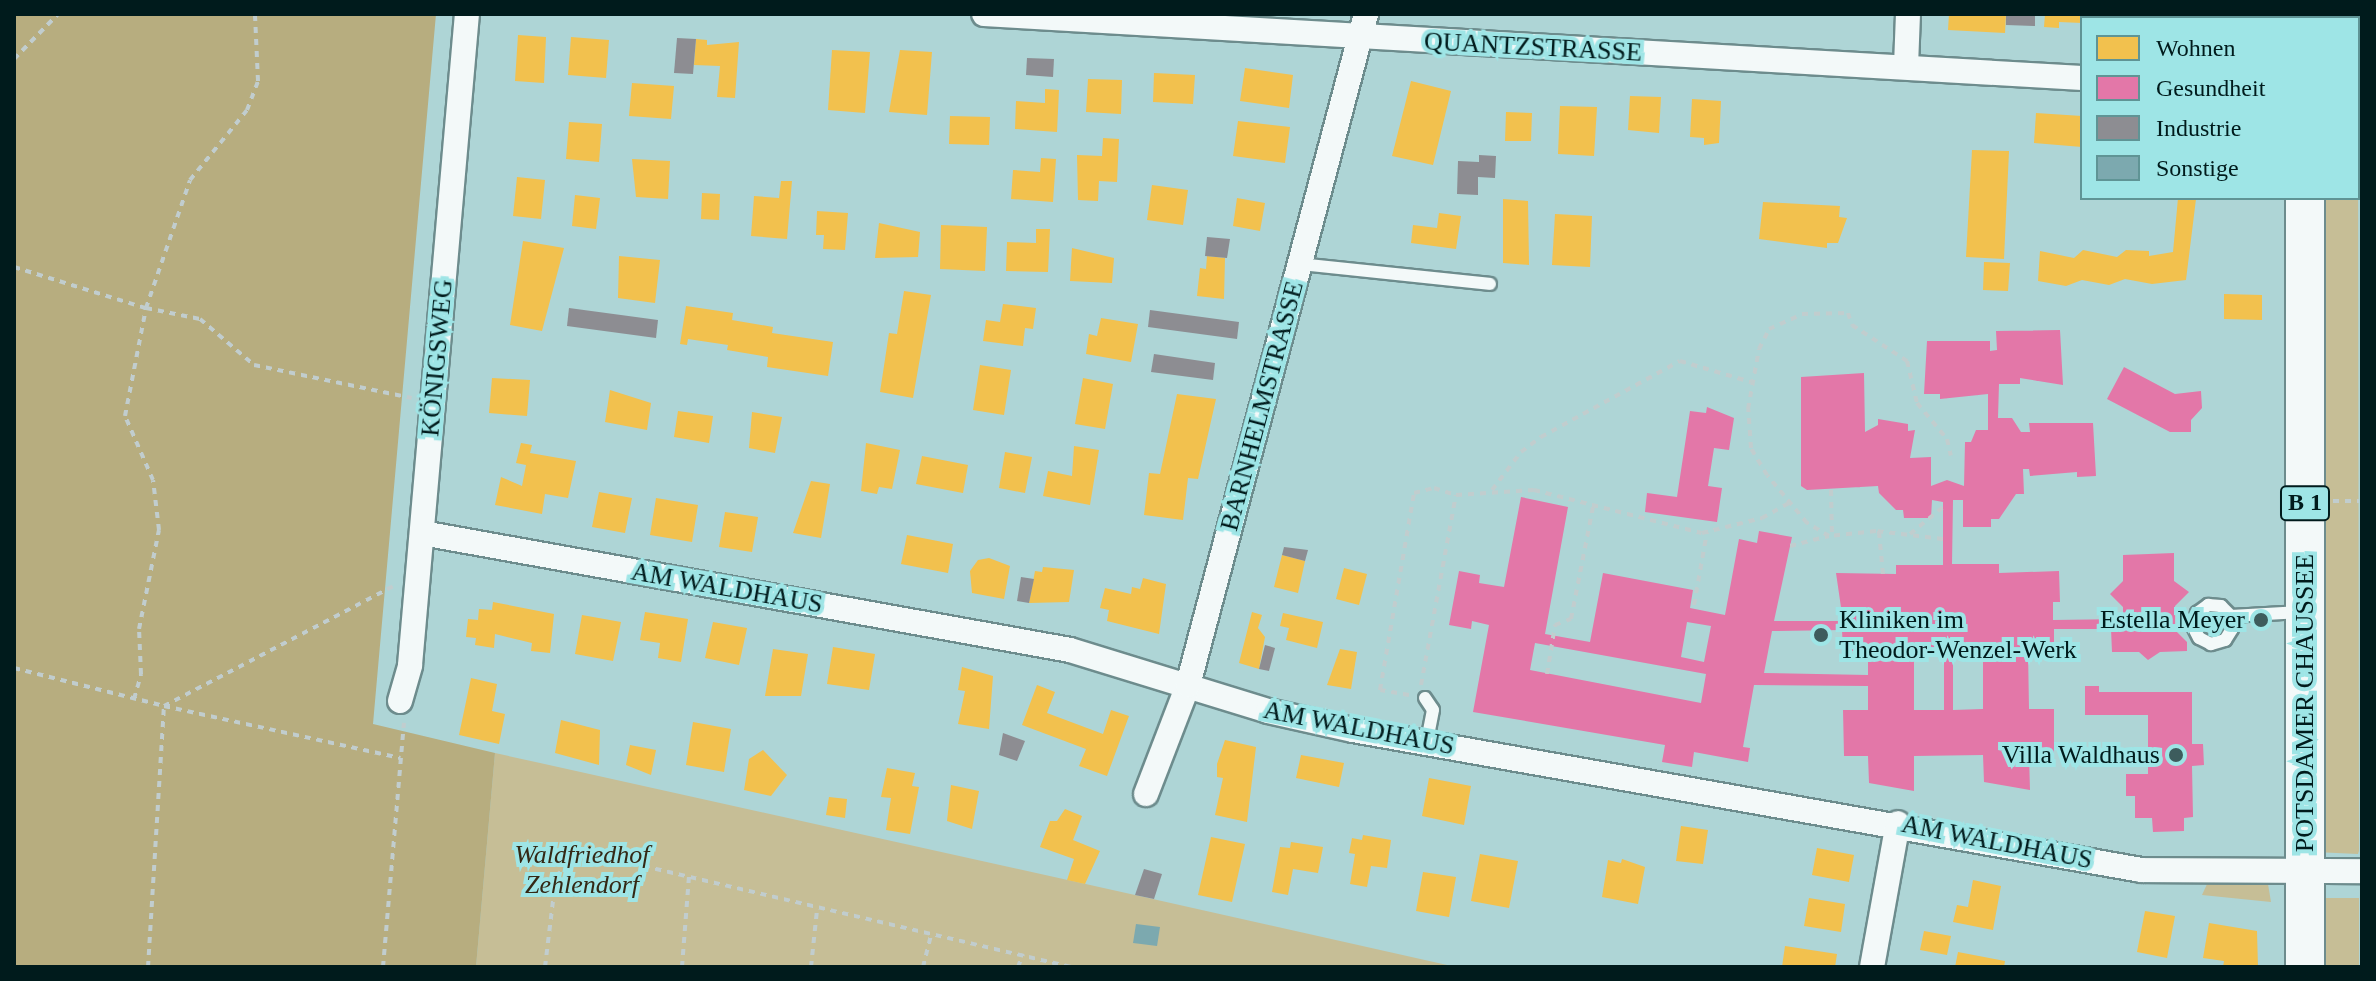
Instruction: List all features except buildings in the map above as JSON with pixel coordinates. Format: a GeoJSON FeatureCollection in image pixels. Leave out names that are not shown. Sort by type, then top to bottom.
{"type":"FeatureCollection","features":[{"type":"Feature","properties":{"kind":"main road","name":"POTSDAMER CHAUSSEE"},"geometry":{"type":"LineString","coordinates":[[2305,200],[2305,967]]}},
{"type":"Feature","properties":{"kind":"street","name":"KÖNIGSWEG"},"geometry":{"type":"LineString","coordinates":[[401,709],[410,665],[467,14]]}},
{"type":"Feature","properties":{"kind":"street","name":"QUANTZSTRASSE"},"geometry":{"type":"LineString","coordinates":[[984,14],[2080,78]]}},
{"type":"Feature","properties":{"kind":"street","name":"BARNHELMSTRASSE"},"geometry":{"type":"LineString","coordinates":[[1146,794],[1188,685],[1366,14]]}},
{"type":"Feature","properties":{"kind":"street"},"geometry":{"type":"LineString","coordinates":[[1906,66],[1908,14]]}},
{"type":"Feature","properties":{"kind":"street","name":"AM WALDHAUS"},"geometry":{"type":"LineString","coordinates":[[422,533],[1070,650],[1268,711],[1427,742],[1898,823],[2141,870],[2362,871]]}},
{"type":"Feature","properties":{"kind":"street"},"geometry":{"type":"LineString","coordinates":[[1872,967],[1898,823]]}},
{"type":"Feature","properties":{"kind":"lane"},"geometry":{"type":"LineString","coordinates":[[1300,264],[1490,284]]}},
{"type":"Feature","properties":{"kind":"lane"},"geometry":{"type":"LineString","coordinates":[[2231,616],[2305,612]]}},
{"type":"Feature","properties":{"kind":"lane"},"geometry":{"type":"LineString","coordinates":[[1425,698],[1433,710],[1427,742]]}},
{"type":"Feature","properties":{"kind":"path"},"geometry":{"type":"LineString","coordinates":[[14,59],[58,14]]}},
{"type":"Feature","properties":{"kind":"path"},"geometry":{"type":"LineString","coordinates":[[134,699],[141,674],[139,629],[159,530],[153,480],[125,416],[146,308],[190,180],[247,110],[258,81],[255,14]]}},
{"type":"Feature","properties":{"kind":"path"},"geometry":{"type":"LineString","coordinates":[[14,267],[146,308],[200,319],[254,365],[434,403]]}},
{"type":"Feature","properties":{"kind":"path"},"geometry":{"type":"LineString","coordinates":[[1831,536],[1807,523],[1751,448],[1751,382],[1769,329],[1802,314],[1848,313],[1852,325],[1907,361],[1917,403],[1947,439],[1951,456]]}},
{"type":"Feature","properties":{"kind":"path"},"geometry":{"type":"LineString","coordinates":[[1492,490],[1513,461],[1541,437],[1680,361],[1751,382]]}},
{"type":"Feature","properties":{"kind":"path"},"geometry":{"type":"LineString","coordinates":[[1456,495],[1419,697],[1380,690],[1414,493],[1434,488],[1456,495],[1492,490],[1534,490],[1593,507],[1707,532],[1762,518],[1791,502]]}},
{"type":"Feature","properties":{"kind":"path"},"geometry":{"type":"LineString","coordinates":[[1831,490],[1831,536]]}},
{"type":"Feature","properties":{"kind":"path"},"geometry":{"type":"LineString","coordinates":[[1547,674],[1555,625],[1571,619],[1593,507]]}},
{"type":"Feature","properties":{"kind":"path"},"geometry":{"type":"LineString","coordinates":[[1908,535],[1943,507]]}},
{"type":"Feature","properties":{"kind":"path"},"geometry":{"type":"LineString","coordinates":[[1694,605],[1707,532]]}},
{"type":"Feature","properties":{"kind":"path"},"geometry":{"type":"LineString","coordinates":[[1879,532],[1883,574]]}},
{"type":"Feature","properties":{"kind":"path"},"geometry":{"type":"LineString","coordinates":[[1790,546],[1831,536],[1879,532],[1943,539]]}},
{"type":"Feature","properties":{"kind":"path"},"geometry":{"type":"LineString","coordinates":[[164,706],[417,574]]}},
{"type":"Feature","properties":{"kind":"path"},"geometry":{"type":"LineString","coordinates":[[14,668],[164,706],[400,758]]}},
{"type":"Feature","properties":{"kind":"path"},"geometry":{"type":"LineString","coordinates":[[148,967],[164,706]]}},
{"type":"Feature","properties":{"kind":"path"},"geometry":{"type":"LineString","coordinates":[[383,967],[400,758],[401,709]]}},
{"type":"Feature","properties":{"kind":"path"},"geometry":{"type":"LineString","coordinates":[[545,967],[556,876],[572,861],[597,855],[1071,967]]}},
{"type":"Feature","properties":{"kind":"path"},"geometry":{"type":"LineString","coordinates":[[682,967],[689,875]]}},
{"type":"Feature","properties":{"kind":"path"},"geometry":{"type":"LineString","coordinates":[[811,967],[817,909]]}},
{"type":"Feature","properties":{"kind":"path"},"geometry":{"type":"LineString","coordinates":[[923,967],[931,935]]}},
{"type":"Feature","properties":{"kind":"path"},"geometry":{"type":"LineString","coordinates":[[1018,967],[1023,954]]}},
{"type":"Feature","properties":{"kind":"green space"},"geometry":{"type":"Polygon","coordinates":[[[2315,200],[2358,200],[2359,851],[2358,854],[2315,852],[2315,200]]]}},
{"type":"Feature","properties":{"kind":"green space","name":"Waldfriedhof Zehlendorf"},"geometry":{"type":"Polygon","coordinates":[[[495,753],[1135,895],[1456,967],[476,967],[495,753]]]}},
{"type":"Feature","properties":{"kind":"green space"},"geometry":{"type":"Polygon","coordinates":[[[2208,882],[2268,884],[2271,902],[2202,895],[2208,882]]]}},
{"type":"Feature","properties":{"kind":"green space"},"geometry":{"type":"Polygon","coordinates":[[[2315,898],[2359,898],[2359,967],[2315,967],[2315,898]]]}},
{"type":"Feature","properties":{"kind":"shaded area"},"geometry":{"type":"Polygon","coordinates":[[[14,14],[436,14],[373,724],[495,753],[476,967],[14,967],[14,14]]]}},
{"type":"Feature","properties":{"kind":"place","name":"Estella Meyer"},"geometry":{"type":"Point","coordinates":[2261,620]}},
{"type":"Feature","properties":{"kind":"place","name":"Kliniken im Theodor-Wenzel-Werk"},"geometry":{"type":"Point","coordinates":[1821,635]}},
{"type":"Feature","properties":{"kind":"place","name":"Villa Waldhaus"},"geometry":{"type":"Point","coordinates":[2176,755]}}]}
